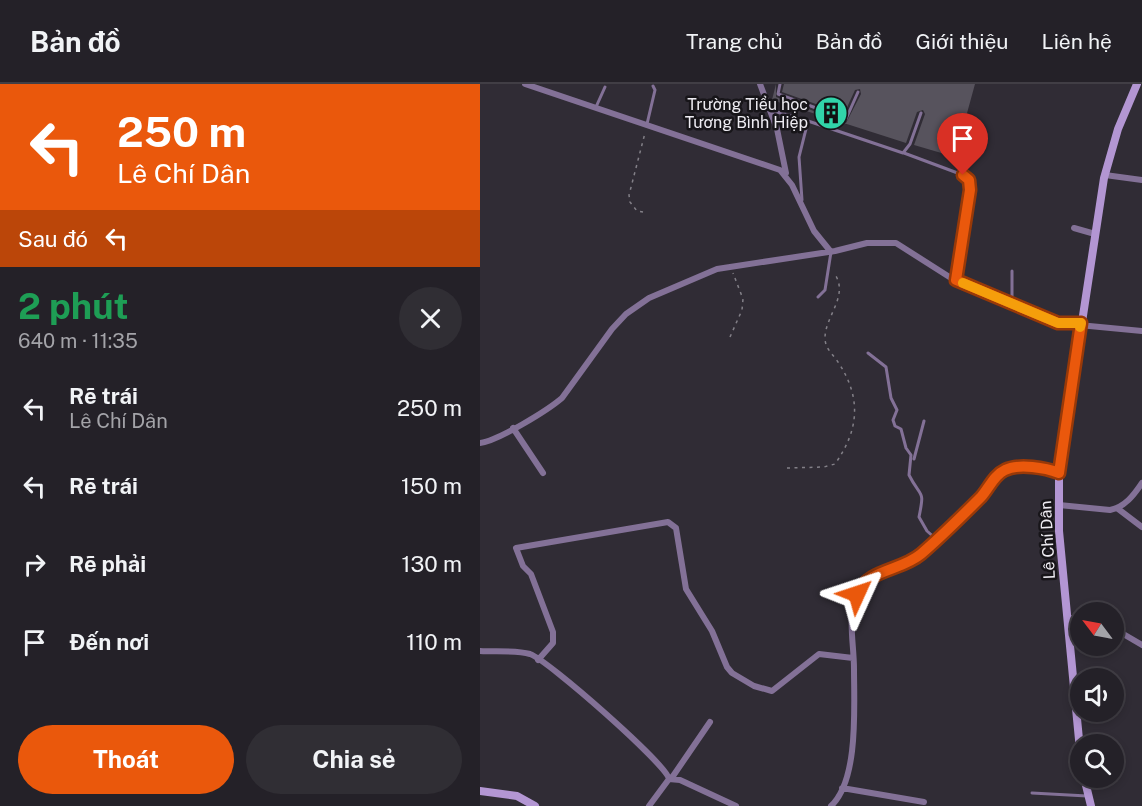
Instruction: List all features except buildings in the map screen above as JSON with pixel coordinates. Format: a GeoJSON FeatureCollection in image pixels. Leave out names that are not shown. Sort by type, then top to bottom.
{"type":"FeatureCollection","features":[{"type":"Feature","properties":{"kind":"street"},"geometry":{"type":"LineString","coordinates":[[525,84],[780,170],[786,174]]}},
{"type":"Feature","properties":{"kind":"street"},"geometry":{"type":"LineString","coordinates":[[760,84],[770,110],[786,174],[814,231],[831,252]]}},
{"type":"Feature","properties":{"kind":"street","name":"Lê Chí Dân"},"geometry":{"type":"LineString","coordinates":[[1079,734],[1059,531],[1059,473],[1105,175],[1118,129],[1137,84]]}},
{"type":"Feature","properties":{"kind":"street"},"geometry":{"type":"LineString","coordinates":[[1105,175],[1142,180]]}},
{"type":"Feature","properties":{"kind":"street"},"geometry":{"type":"LineString","coordinates":[[1074,228],[1095,234]]}},
{"type":"Feature","properties":{"kind":"street"},"geometry":{"type":"LineString","coordinates":[[480,443],[494,439],[552,407],[562,398],[626,314],[649,298],[682,282],[732,266],[831,252],[867,243],[896,243],[939,272],[1058,323],[1081,323],[1142,331]]}},
{"type":"Feature","properties":{"kind":"street"},"geometry":{"type":"LineString","coordinates":[[513,428],[543,473]]}},
{"type":"Feature","properties":{"kind":"street"},"geometry":{"type":"LineString","coordinates":[[831,806],[837,800],[850,771],[853,658],[850,630],[861,584],[867,578],[909,563],[956,522],[984,494],[997,475],[1005,470],[1015,466],[1059,473]]}},
{"type":"Feature","properties":{"kind":"street"},"geometry":{"type":"LineString","coordinates":[[1059,505],[1110,510],[1127,501],[1142,483]]}},
{"type":"Feature","properties":{"kind":"street"},"geometry":{"type":"LineString","coordinates":[[1117,508],[1142,527]]}},
{"type":"Feature","properties":{"kind":"street"},"geometry":{"type":"LineString","coordinates":[[538,660],[553,643],[554,632],[531,574],[523,566],[516,548],[669,522],[676,528],[686,589],[712,631],[732,673],[754,686],[772,691],[819,654],[853,658]]}},
{"type":"Feature","properties":{"kind":"street"},"geometry":{"type":"LineString","coordinates":[[1124,634],[1142,645]]}},
{"type":"Feature","properties":{"kind":"street"},"geometry":{"type":"LineString","coordinates":[[480,651],[531,654],[583,693],[659,763],[670,779],[680,780],[736,806]]}},
{"type":"Feature","properties":{"kind":"street"},"geometry":{"type":"LineString","coordinates":[[649,806],[710,722]]}},
{"type":"Feature","properties":{"kind":"street"},"geometry":{"type":"LineString","coordinates":[[842,788],[924,802]]}},
{"type":"Feature","properties":{"kind":"street"},"geometry":{"type":"LineString","coordinates":[[1086,788],[1091,806]]}},
{"type":"Feature","properties":{"kind":"street"},"geometry":{"type":"LineString","coordinates":[[480,791],[517,796],[535,806]]}},
{"type":"Feature","properties":{"kind":"lane"},"geometry":{"type":"LineString","coordinates":[[764,92],[766,84]]}},
{"type":"Feature","properties":{"kind":"lane"},"geometry":{"type":"LineString","coordinates":[[780,84],[778,94],[788,100],[846,119],[858,92]]}},
{"type":"Feature","properties":{"kind":"lane"},"geometry":{"type":"LineString","coordinates":[[646,126],[655,90],[653,86]]}},
{"type":"Feature","properties":{"kind":"lane"},"geometry":{"type":"LineString","coordinates":[[596,109],[605,87]]}},
{"type":"Feature","properties":{"kind":"lane"},"geometry":{"type":"LineString","coordinates":[[770,110],[903,153],[963,175],[969,180],[970,190],[956,280]]}},
{"type":"Feature","properties":{"kind":"lane"},"geometry":{"type":"LineString","coordinates":[[903,153],[910,144],[921,113]]}},
{"type":"Feature","properties":{"kind":"lane"},"geometry":{"type":"LineString","coordinates":[[802,208],[799,157],[808,121]]}},
{"type":"Feature","properties":{"kind":"lane"},"geometry":{"type":"LineString","coordinates":[[818,297],[825,290],[831,252]]}},
{"type":"Feature","properties":{"kind":"lane"},"geometry":{"type":"LineString","coordinates":[[1012,271],[1012,302]]}},
{"type":"Feature","properties":{"kind":"lane"},"geometry":{"type":"LineString","coordinates":[[868,353],[886,367],[890,393],[897,410],[892,420],[895,426],[902,429],[913,460]]}},
{"type":"Feature","properties":{"kind":"lane"},"geometry":{"type":"LineString","coordinates":[[924,421],[917,453],[909,467],[909,475],[922,494],[924,504],[920,517],[927,531],[936,539]]}},
{"type":"Feature","properties":{"kind":"lane"},"geometry":{"type":"LineString","coordinates":[[1032,793],[1088,796]]}},
{"type":"Feature","properties":{"kind":"path"},"geometry":{"type":"LineString","coordinates":[[643,212],[637,211],[630,202],[629,195],[646,126]]}},
{"type":"Feature","properties":{"kind":"path"},"geometry":{"type":"LineString","coordinates":[[730,337],[742,310],[743,299],[733,278],[732,266]]}},
{"type":"Feature","properties":{"kind":"path"},"geometry":{"type":"LineString","coordinates":[[787,468],[824,467],[835,464],[853,432],[855,417],[852,386],[828,349],[825,338],[840,292],[840,281],[829,268]]}},
{"type":"Feature","properties":{"kind":"slow traffic"},"geometry":{"type":"LineString","coordinates":[[963,283],[1019,304],[1058,323],[1081,323],[1080,327]]}},
{"type":"Feature","properties":{"kind":"place","name":"Trường Tiểu học Tương Bình Hiệp"},"geometry":{"type":"Point","coordinates":[831,113]}},
{"type":"Feature","properties":{"kind":"route"},"geometry":{"type":"LineString","coordinates":[[857,594],[861,584],[867,578],[909,563],[956,522],[984,494],[997,475],[1005,470],[1015,466],[1059,473],[1081,323],[1058,323],[1019,304],[956,280],[970,190],[969,180],[963,175]]}}]}
